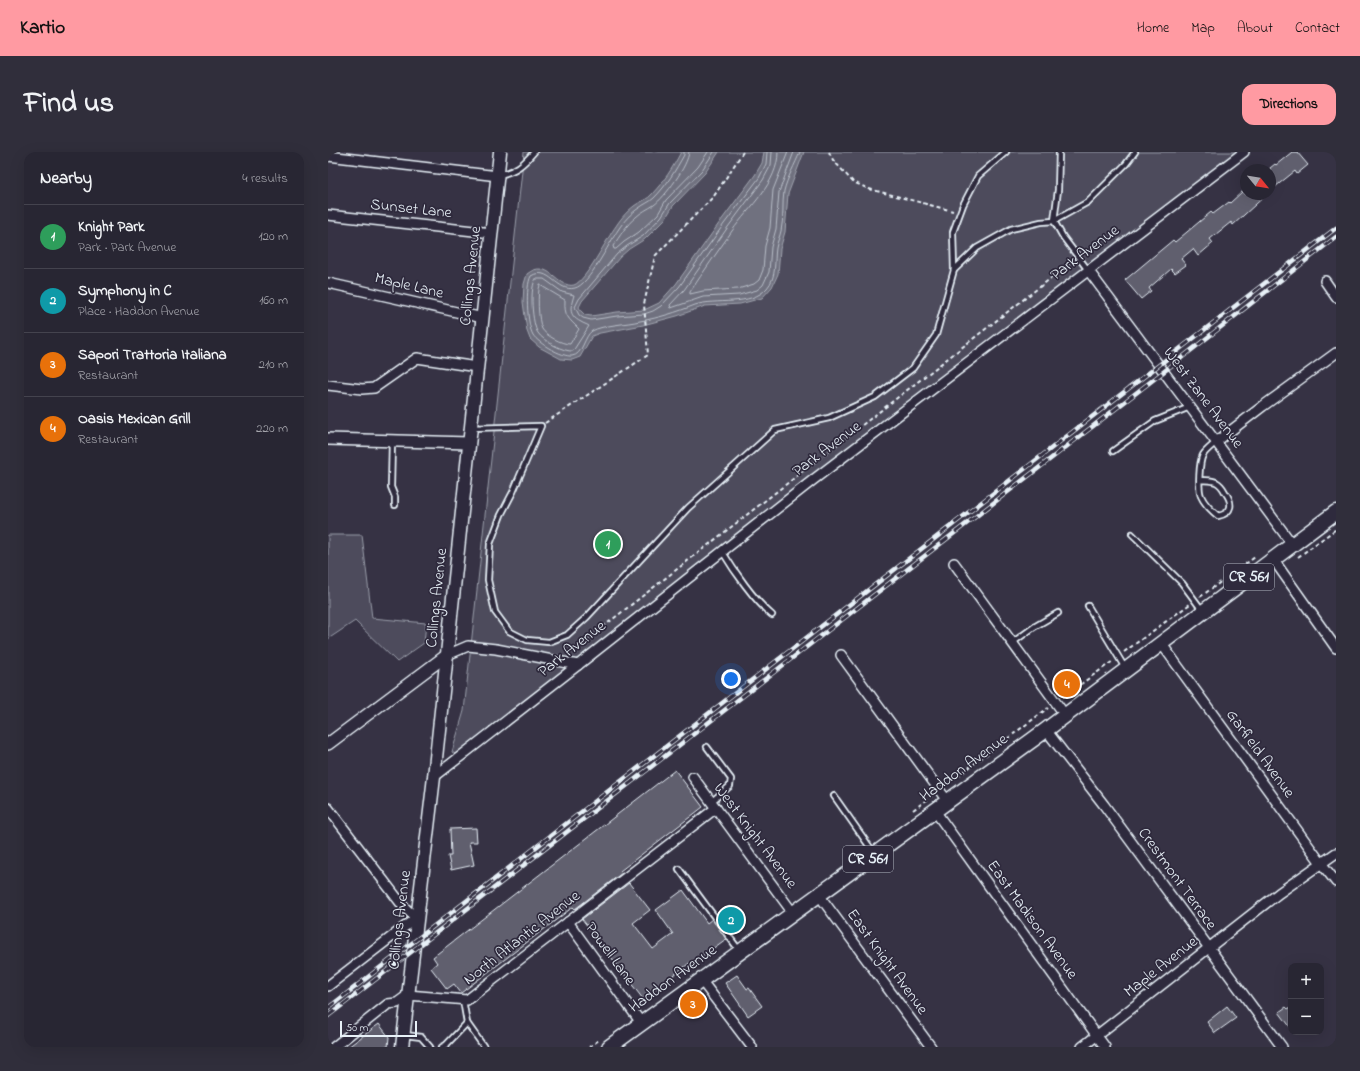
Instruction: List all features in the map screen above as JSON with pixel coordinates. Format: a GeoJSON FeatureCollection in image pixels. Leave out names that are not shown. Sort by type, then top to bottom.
{"type":"FeatureCollection","features":[{"type":"Feature","properties":{"kind":"main road","name":"Collings Avenue"},"geometry":{"type":"LineString","coordinates":[[402,1047],[416,918],[434,777],[500,152]]}},
{"type":"Feature","properties":{"kind":"main road","name":"Haddon Avenue"},"geometry":{"type":"LineString","coordinates":[[609,1047],[1046,730],[1161,643],[1199,606],[1277,564],[1292,544],[1336,512]]}},
{"type":"Feature","properties":{"kind":"street","name":"Park Avenue"},"geometry":{"type":"LineString","coordinates":[[434,777],[812,480],[1000,339],[1088,270],[1244,152]]}},
{"type":"Feature","properties":{"kind":"street"},"geometry":{"type":"LineString","coordinates":[[328,156],[498,176]]}},
{"type":"Feature","properties":{"kind":"street","name":"Sunset Lane"},"geometry":{"type":"LineString","coordinates":[[328,215],[492,233]]}},
{"type":"Feature","properties":{"kind":"street","name":"West Zane Avenue"},"geometry":{"type":"LineString","coordinates":[[1088,270],[1292,544]]}},
{"type":"Feature","properties":{"kind":"street"},"geometry":{"type":"LineString","coordinates":[[1325,281],[1336,297]]}},
{"type":"Feature","properties":{"kind":"street","name":"Maple Lane"},"geometry":{"type":"LineString","coordinates":[[328,283],[483,318]]}},
{"type":"Feature","properties":{"kind":"street"},"geometry":{"type":"LineString","coordinates":[[1216,442],[1336,353]]}},
{"type":"Feature","properties":{"kind":"street"},"geometry":{"type":"LineString","coordinates":[[328,385],[362,389],[374,388],[417,358],[477,367]]}},
{"type":"Feature","properties":{"kind":"street"},"geometry":{"type":"LineString","coordinates":[[328,439],[469,443]]}},
{"type":"Feature","properties":{"kind":"street"},"geometry":{"type":"LineString","coordinates":[[954,564],[1065,715]]}},
{"type":"Feature","properties":{"kind":"street"},"geometry":{"type":"LineString","coordinates":[[1277,564],[1336,648]]}},
{"type":"Feature","properties":{"kind":"street","name":"Garfield Avenue"},"geometry":{"type":"LineString","coordinates":[[1161,643],[1336,882]]}},
{"type":"Feature","properties":{"kind":"street"},"geometry":{"type":"LineString","coordinates":[[328,744],[447,655],[468,646],[496,649],[578,665]]}},
{"type":"Feature","properties":{"kind":"street"},"geometry":{"type":"LineString","coordinates":[[840,655],[948,802]]}},
{"type":"Feature","properties":{"kind":"street","name":"Crestmont Terrace"},"geometry":{"type":"LineString","coordinates":[[1046,730],[1104,805],[1282,1047]]}},
{"type":"Feature","properties":{"kind":"street","name":"West Knight Avenue"},"geometry":{"type":"LineString","coordinates":[[693,777],[793,913]]}},
{"type":"Feature","properties":{"kind":"street","name":"North Atlantic Avenue"},"geometry":{"type":"LineString","coordinates":[[408,995],[467,1000],[617,884],[713,805]]}},
{"type":"Feature","properties":{"kind":"street"},"geometry":{"type":"LineString","coordinates":[[328,808],[403,906],[416,918],[328,986]]}},
{"type":"Feature","properties":{"kind":"street","name":"East Madison Avenue"},"geometry":{"type":"LineString","coordinates":[[935,811],[1105,1047]]}},
{"type":"Feature","properties":{"kind":"street","name":"Maple Avenue"},"geometry":{"type":"LineString","coordinates":[[1082,1047],[1279,893],[1336,853]]}},
{"type":"Feature","properties":{"kind":"street","name":"East Knight Avenue"},"geometry":{"type":"LineString","coordinates":[[819,895],[930,1047]]}},
{"type":"Feature","properties":{"kind":"street","name":"Powell Lane"},"geometry":{"type":"LineString","coordinates":[[568,922],[642,1024]]}},
{"type":"Feature","properties":{"kind":"street"},"geometry":{"type":"LineString","coordinates":[[701,980],[752,1047]]}},
{"type":"Feature","properties":{"kind":"street"},"geometry":{"type":"LineString","coordinates":[[334,1047],[388,1004],[396,1003],[408,995]]}},
{"type":"Feature","properties":{"kind":"lane"},"geometry":{"type":"LineString","coordinates":[[498,176],[519,168],[534,152]]}},
{"type":"Feature","properties":{"kind":"lane"},"geometry":{"type":"LineString","coordinates":[[471,428],[541,426],[514,492],[501,515],[490,544],[488,580],[495,612],[509,631],[527,640],[548,642],[567,635],[587,617],[688,508],[775,430],[829,418],[875,397],[913,368],[936,335],[954,270],[954,232],[963,205],[978,176],[1006,152]]}},
{"type":"Feature","properties":{"kind":"lane"},"geometry":{"type":"LineString","coordinates":[[1059,152],[1058,190],[1054,221],[1063,237],[1088,270]]}},
{"type":"Feature","properties":{"kind":"lane"},"geometry":{"type":"LineString","coordinates":[[954,270],[977,248],[1010,229],[1041,222],[1054,221],[1088,202],[1126,164],[1135,152]]}},
{"type":"Feature","properties":{"kind":"lane"},"geometry":{"type":"LineString","coordinates":[[1113,451],[1154,421],[1190,407]]}},
{"type":"Feature","properties":{"kind":"lane"},"geometry":{"type":"LineString","coordinates":[[392,441],[391,487],[395,498],[395,505]]}},
{"type":"Feature","properties":{"kind":"lane"},"geometry":{"type":"LineString","coordinates":[[1200,480],[1216,482],[1220,485],[1229,497],[1231,503],[1230,510],[1227,513],[1218,516],[1202,497],[1200,480],[1200,464],[1202,456],[1216,442]]}},
{"type":"Feature","properties":{"kind":"lane"},"geometry":{"type":"LineString","coordinates":[[1132,534],[1182,582],[1199,606]]}},
{"type":"Feature","properties":{"kind":"lane"},"geometry":{"type":"LineString","coordinates":[[722,551],[758,601],[772,615]]}},
{"type":"Feature","properties":{"kind":"lane"},"geometry":{"type":"LineString","coordinates":[[1088,606],[1126,669]]}},
{"type":"Feature","properties":{"kind":"lane"},"geometry":{"type":"LineString","coordinates":[[1012,643],[1034,626],[1058,613]]}},
{"type":"Feature","properties":{"kind":"lane"},"geometry":{"type":"LineString","coordinates":[[707,747],[731,779],[730,786],[713,805]]}},
{"type":"Feature","properties":{"kind":"lane"},"geometry":{"type":"LineString","coordinates":[[834,796],[875,854]]}},
{"type":"Feature","properties":{"kind":"lane"},"geometry":{"type":"LineString","coordinates":[[679,869],[740,952]]}},
{"type":"Feature","properties":{"kind":"lane"},"geometry":{"type":"LineString","coordinates":[[463,1000],[467,1023],[484,1047]]}},
{"type":"Feature","properties":{"kind":"lane"},"geometry":{"type":"LineString","coordinates":[[442,1047],[446,1045],[467,1023]]}},
{"type":"Feature","properties":{"kind":"lane"},"geometry":{"type":"LineString","coordinates":[[404,1034],[421,1037],[430,1047]]}},
{"type":"Feature","properties":{"kind":"path"},"geometry":{"type":"LineString","coordinates":[[541,426],[648,355],[644,304],[655,256],[714,196],[743,152]]}},
{"type":"Feature","properties":{"kind":"path"},"geometry":{"type":"LineString","coordinates":[[829,152],[833,160],[853,182],[869,189],[960,212]]}},
{"type":"Feature","properties":{"kind":"path"},"geometry":{"type":"LineString","coordinates":[[586,640],[1078,257]]}},
{"type":"Feature","properties":{"kind":"path"},"geometry":{"type":"LineString","coordinates":[[1277,564],[1336,529]]}},
{"type":"Feature","properties":{"kind":"path"},"geometry":{"type":"LineString","coordinates":[[940,790],[1118,657],[1199,606],[1256,556]]}},
{"type":"Feature","properties":{"kind":"shaded area"},"geometry":{"type":"Polygon","coordinates":[[[524,152],[1241,152],[459,757],[452,752],[464,711],[524,152]]]}},
{"type":"Feature","properties":{"kind":"shaded area"},"geometry":{"type":"Polygon","coordinates":[[[328,535],[362,535],[372,618],[426,623],[424,643],[397,662],[355,621],[328,639],[328,535]]]}},
{"type":"Feature","properties":{"kind":"water"},"geometry":{"type":"Polygon","coordinates":[[[681,152],[719,152],[705,173],[673,206],[665,219],[645,239],[629,249],[620,257],[582,301],[579,307],[581,311],[585,315],[591,316],[644,310],[659,303],[676,284],[755,175],[762,163],[764,152],[804,152],[788,194],[785,232],[780,249],[778,274],[772,287],[762,298],[740,304],[705,306],[677,316],[643,325],[600,333],[592,336],[580,357],[572,360],[561,359],[539,347],[530,339],[527,331],[523,302],[524,284],[527,274],[534,270],[541,269],[547,271],[568,285],[574,285],[579,282],[590,268],[620,220],[631,208],[649,197],[657,189],[681,152]]]}},
{"type":"Feature","properties":{"kind":"building"},"geometry":{"type":"Polygon","coordinates":[[[1292,152],[1297,152],[1308,165],[1297,174],[1295,171],[1276,186],[1276,165],[1292,152]]]}},
{"type":"Feature","properties":{"kind":"building"},"geometry":{"type":"Polygon","coordinates":[[[1240,194],[1240,200],[1260,200],[1233,225],[1231,222],[1210,239],[1213,243],[1198,256],[1193,249],[1181,259],[1186,265],[1175,273],[1171,269],[1149,288],[1151,291],[1141,299],[1125,280],[1173,240],[1175,242],[1211,212],[1213,214],[1229,202],[1230,203],[1240,194]]]}},
{"type":"Feature","properties":{"kind":"building"},"geometry":{"type":"Polygon","coordinates":[[[675,770],[703,807],[620,871],[622,873],[575,909],[573,907],[461,993],[454,984],[447,989],[431,968],[437,963],[433,957],[675,770]]]}},
{"type":"Feature","properties":{"kind":"building"},"geometry":{"type":"Polygon","coordinates":[[[476,828],[477,842],[469,842],[474,865],[451,870],[448,856],[451,856],[450,829],[476,828]]]}},
{"type":"Feature","properties":{"kind":"building"},"geometry":{"type":"Polygon","coordinates":[[[629,883],[650,910],[633,923],[653,949],[673,934],[656,910],[683,890],[707,923],[712,919],[726,939],[693,963],[692,961],[643,999],[582,919],[629,883]]]}},
{"type":"Feature","properties":{"kind":"building"},"geometry":{"type":"Polygon","coordinates":[[[730,906],[744,926],[732,935],[718,915],[730,906]]]}},
{"type":"Feature","properties":{"kind":"building"},"geometry":{"type":"Polygon","coordinates":[[[737,975],[762,1006],[748,1016],[725,983],[737,975]]]}},
{"type":"Feature","properties":{"kind":"building"},"geometry":{"type":"Polygon","coordinates":[[[1227,1006],[1236,1018],[1215,1033],[1207,1022],[1227,1006]]]}},
{"type":"Feature","properties":{"kind":"building"},"geometry":{"type":"Polygon","coordinates":[[[1286,1007],[1288,1009],[1288,1024],[1279,1012],[1286,1007]]]}},
{"type":"Feature","properties":{"kind":"building"},"geometry":{"type":"Polygon","coordinates":[[[379,1024],[389,1037],[388,1047],[348,1047],[379,1024]]]}},
{"type":"Feature","properties":{"kind":"railway"},"geometry":{"type":"LineString","coordinates":[[328,1008],[1336,228]]}},
{"type":"Feature","properties":{"kind":"railway"},"geometry":{"type":"LineString","coordinates":[[328,1016],[1336,237]]}},
{"type":"Feature","properties":{"kind":"place","name":"Knight Park"},"geometry":{"type":"Point","coordinates":[608,544]}},
{"type":"Feature","properties":{"kind":"place","name":"Oasis Mexican Grill"},"geometry":{"type":"Point","coordinates":[1067,684]}},
{"type":"Feature","properties":{"kind":"place","name":"Symphony in C"},"geometry":{"type":"Point","coordinates":[731,920]}},
{"type":"Feature","properties":{"kind":"place","name":"Sapori Trattoria Italiana"},"geometry":{"type":"Point","coordinates":[693,1004]}}]}
